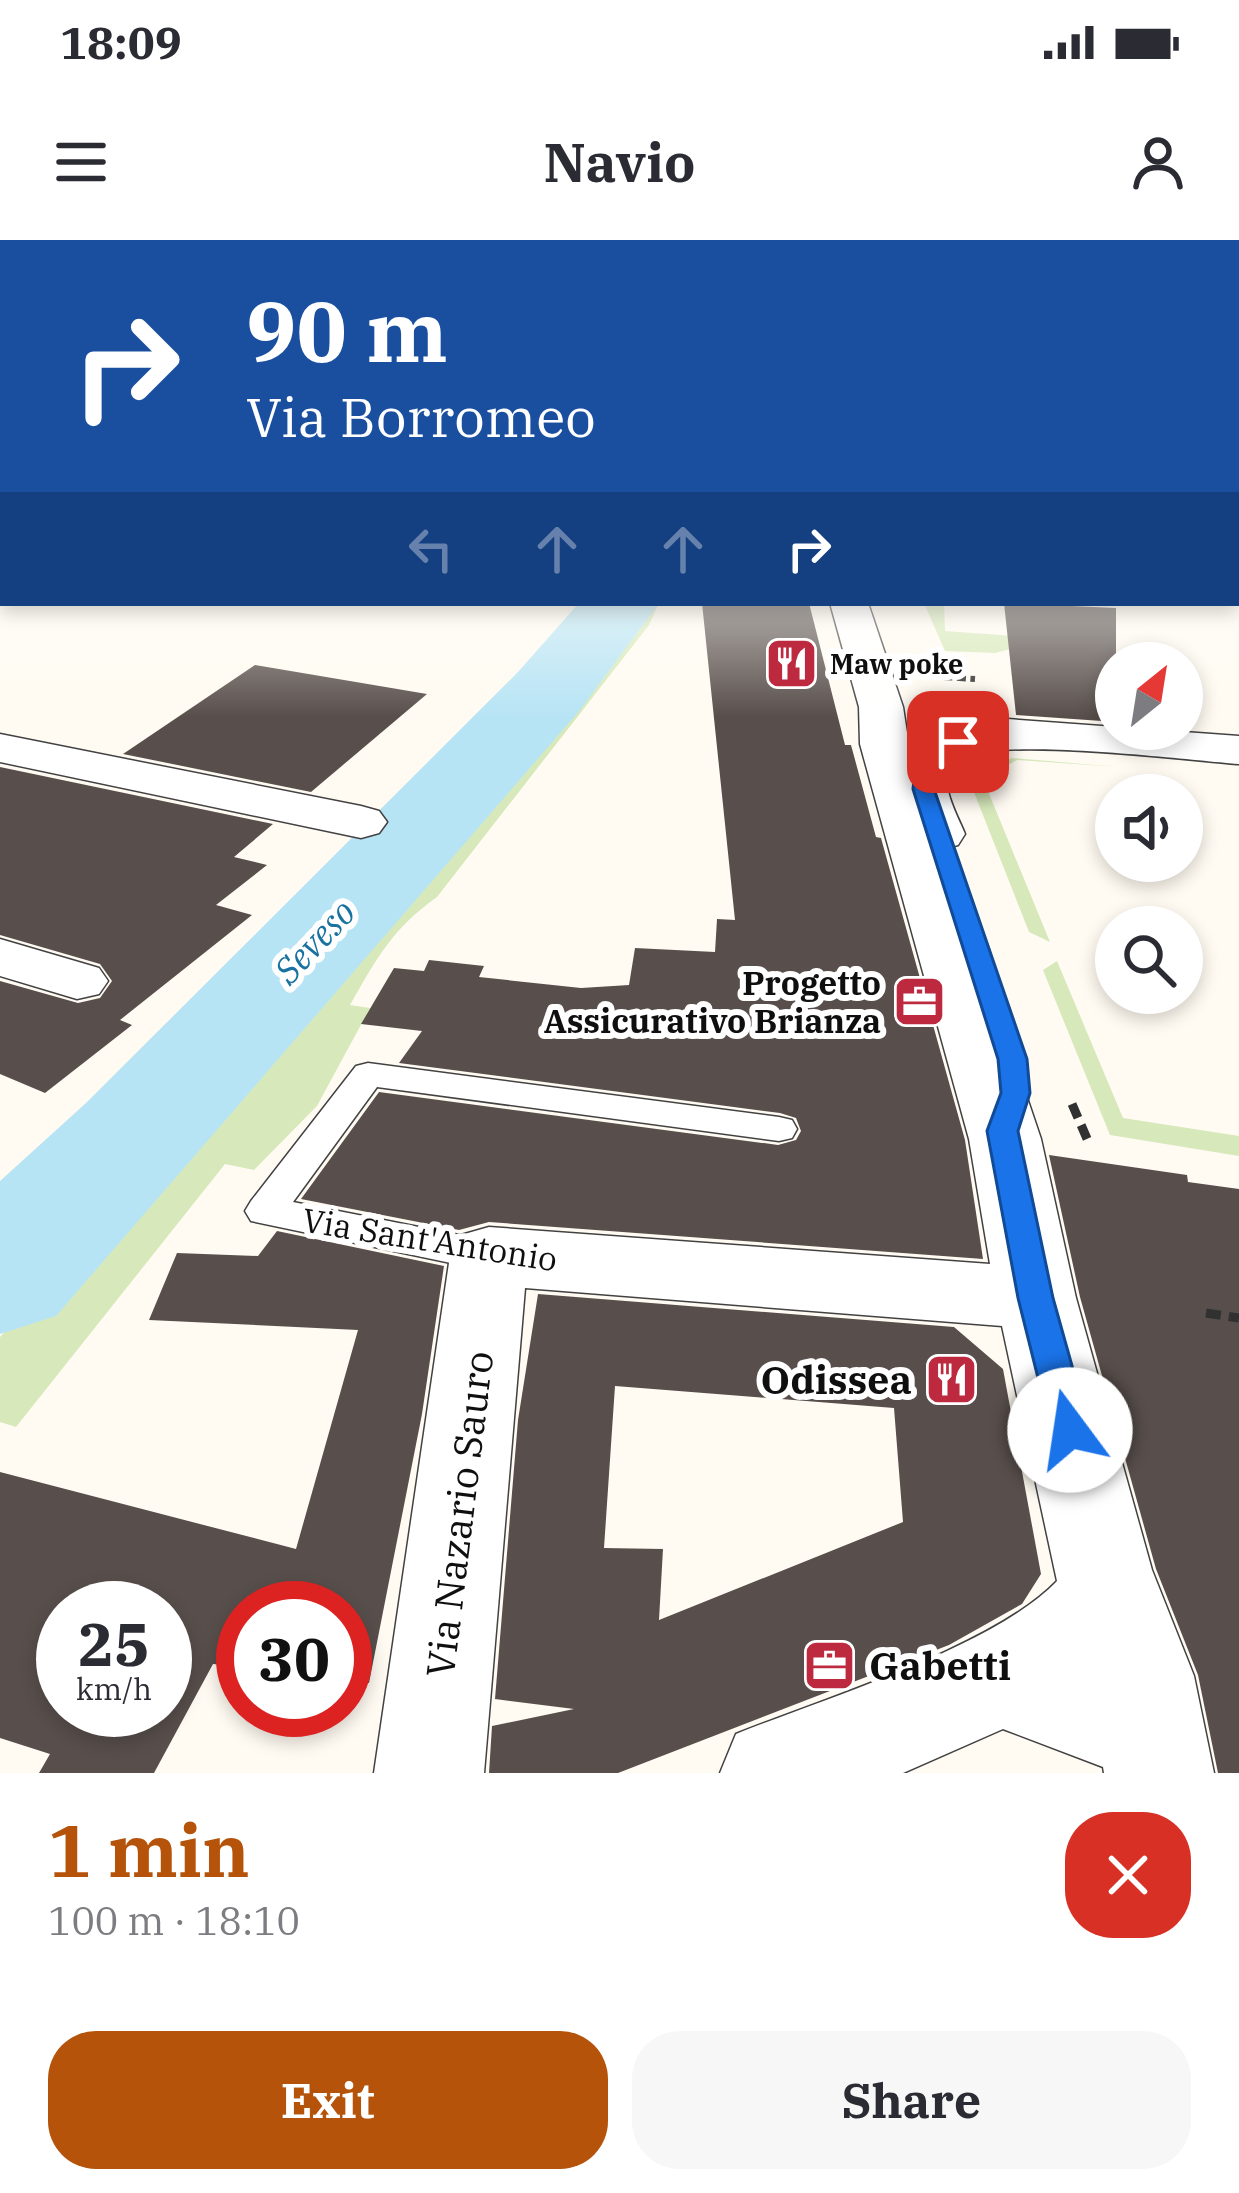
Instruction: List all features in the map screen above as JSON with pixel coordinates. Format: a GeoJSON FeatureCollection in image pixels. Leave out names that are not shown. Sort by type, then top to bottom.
{"type":"FeatureCollection","features":[{"type":"Feature","properties":{"kind":"street"},"geometry":{"type":"LineString","coordinates":[[850,606],[881,707],[884,744],[1038,1119],[1036,1298],[1108,1585],[1127,1623],[1156,1753]]}},
{"type":"Feature","properties":{"kind":"street"},"geometry":{"type":"LineString","coordinates":[[881,707],[906,721],[935,727],[1239,750]]}},
{"type":"Feature","properties":{"kind":"street"},"geometry":{"type":"LineString","coordinates":[[1023,734],[985,734],[950,746],[925,768],[924,789],[1012,1059],[1016,1093],[1002,1131],[1038,1119]]}},
{"type":"Feature","properties":{"kind":"street"},"geometry":{"type":"LineString","coordinates":[[0,748],[362,823]]}},
{"type":"Feature","properties":{"kind":"street"},"geometry":{"type":"LineString","coordinates":[[0,956],[77,982]]}},
{"type":"Feature","properties":{"kind":"street","name":"Via Sant'Antonio"},"geometry":{"type":"LineString","coordinates":[[489,1256],[1036,1298]]}},
{"type":"Feature","properties":{"kind":"street","name":"Via Nazario Sauro"},"geometry":{"type":"LineString","coordinates":[[429,1773],[489,1256]]}},
{"type":"Feature","properties":{"kind":"street"},"geometry":{"type":"LineString","coordinates":[[775,1773],[1003,1678],[1078,1631],[1096,1610],[1108,1585]]}},
{"type":"Feature","properties":{"kind":"street"},"geometry":{"type":"LineString","coordinates":[[1003,1678],[1062,1696],[1156,1753]]}},
{"type":"Feature","properties":{"kind":"lane","name":"Via Sant'Antonio"},"geometry":{"type":"LineString","coordinates":[[489,1256],[265,1211],[368,1074],[779,1129]]}},
{"type":"Feature","properties":{"kind":"path"},"geometry":{"type":"LineString","coordinates":[[1038,1119],[1088,1141]]}},
{"type":"Feature","properties":{"kind":"path"},"geometry":{"type":"LineString","coordinates":[[1206,1313],[1239,1318]]}},
{"type":"Feature","properties":{"kind":"green space"},"geometry":{"type":"Polygon","coordinates":[[[648,606],[658,606],[649,625],[437,897],[408,921],[378,959],[350,1005],[370,1008],[317,1106],[254,1170],[225,1164],[16,1427],[0,1422],[0,1337],[322,989],[637,626],[648,606]]]}},
{"type":"Feature","properties":{"kind":"green space"},"geometry":{"type":"Polygon","coordinates":[[[925,606],[944,606],[945,631],[1027,637],[1029,644],[995,653],[945,651],[925,606]]]}},
{"type":"Feature","properties":{"kind":"green space"},"geometry":{"type":"Polygon","coordinates":[[[1012,758],[1119,767],[1017,760],[983,779],[1050,942],[1029,932],[968,777],[1012,758]]]}},
{"type":"Feature","properties":{"kind":"green space"},"geometry":{"type":"Polygon","coordinates":[[[1057,961],[1123,1118],[1239,1136],[1239,1156],[1110,1135],[1043,970],[1057,961]]]}},
{"type":"Feature","properties":{"kind":"building"},"geometry":{"type":"Polygon","coordinates":[[[702,606],[810,606],[845,745],[851,745],[876,837],[881,838],[965,1140],[983,1259],[489,1222],[459,1230],[301,1199],[379,1092],[778,1145],[796,1140],[801,1131],[796,1118],[780,1113],[399,1063],[422,1031],[361,1024],[394,968],[424,971],[429,960],[484,966],[479,977],[581,988],[629,985],[635,948],[715,952],[717,919],[735,920],[702,606]]]}},
{"type":"Feature","properties":{"kind":"building"},"geometry":{"type":"Polygon","coordinates":[[[1004,606],[1116,608],[1116,642],[1095,642],[1095,721],[1016,715],[1004,606]]]}},
{"type":"Feature","properties":{"kind":"building"},"geometry":{"type":"Polygon","coordinates":[[[255,665],[427,694],[311,792],[123,754],[255,665]]]}},
{"type":"Feature","properties":{"kind":"building"},"geometry":{"type":"Polygon","coordinates":[[[0,767],[273,824],[234,857],[267,865],[216,905],[252,915],[120,1020],[132,1025],[45,1093],[0,1074],[0,981],[78,1003],[100,998],[112,981],[100,964],[0,935],[0,767]]]}},
{"type":"Feature","properties":{"kind":"building"},"geometry":{"type":"Polygon","coordinates":[[[1049,1155],[1187,1175],[1188,1182],[1239,1189],[1239,1773],[1218,1773],[1198,1675],[1156,1569],[1080,1297],[1049,1155]]]}},
{"type":"Feature","properties":{"kind":"building"},"geometry":{"type":"Polygon","coordinates":[[[277,1231],[444,1266],[422,1414],[372,1668],[372,1581],[216,1581],[216,1664],[192,1703],[192,1581],[36,1581],[36,1737],[173,1737],[154,1773],[39,1773],[50,1754],[0,1738],[0,1472],[296,1549],[358,1330],[149,1320],[177,1253],[258,1256],[277,1231]]]}},
{"type":"Feature","properties":{"kind":"building"},"geometry":{"type":"Polygon","coordinates":[[[538,1294],[954,1327],[1003,1369],[1041,1574],[1022,1604],[949,1645],[618,1773],[489,1773],[492,1726],[574,1709],[495,1699],[518,1420],[538,1294]],[[615,1386],[604,1548],[663,1549],[659,1620],[903,1522],[894,1408],[615,1386]]]}},
{"type":"Feature","properties":{"kind":"waterway","name":"Seveso"},"geometry":{"type":"LineString","coordinates":[[0,1274],[136,1137],[549,691],[619,606]]}},
{"type":"Feature","properties":{"kind":"place","name":"Maw poke"},"geometry":{"type":"Point","coordinates":[791,663]}},
{"type":"Feature","properties":{"kind":"place","name":"Progetto Assicurativo Brianza"},"geometry":{"type":"Point","coordinates":[920,1001]}},
{"type":"Feature","properties":{"kind":"place","name":"Odissea"},"geometry":{"type":"Point","coordinates":[951,1379]}},
{"type":"Feature","properties":{"kind":"place","name":"Gabetti"},"geometry":{"type":"Point","coordinates":[830,1665]}},
{"type":"Feature","properties":{"kind":"route"},"geometry":{"type":"LineString","coordinates":[[958,742],[931,759],[925,768],[924,789],[1012,1059],[1016,1093],[1002,1131],[1036,1298],[1070,1430]]}}]}
